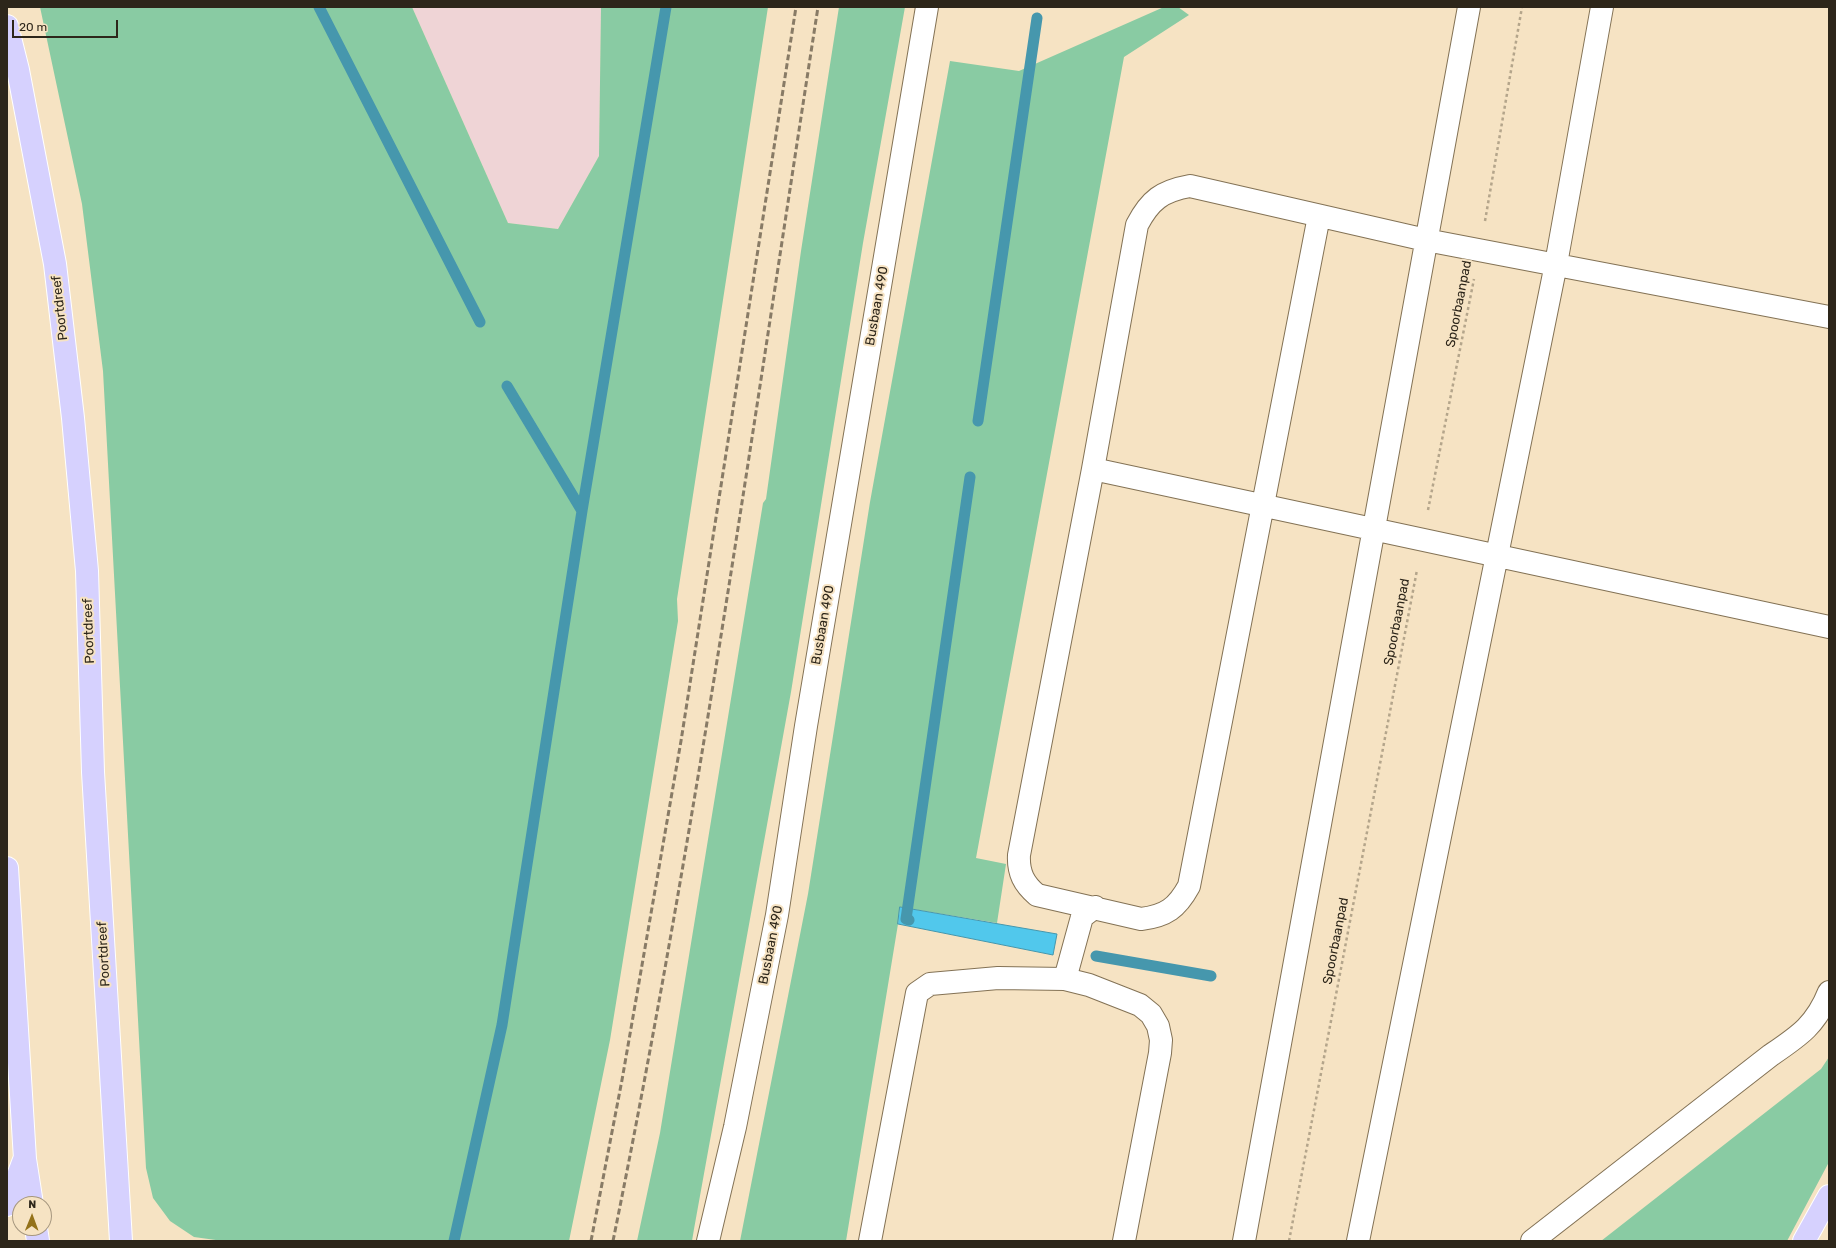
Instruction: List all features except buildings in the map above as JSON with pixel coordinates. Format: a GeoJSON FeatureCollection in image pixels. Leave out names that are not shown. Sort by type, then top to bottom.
{"type":"FeatureCollection","features":[{"type":"Feature","properties":{"kind":"main road","name":"Poortdreef"},"geometry":{"type":"LineString","coordinates":[[7,26],[18,70],[55,264],[73,418],[87,571],[93,772],[121,1241]]}},
{"type":"Feature","properties":{"kind":"main road"},"geometry":{"type":"LineString","coordinates":[[7,868],[25,1159],[31,1196]]}},
{"type":"Feature","properties":{"kind":"main road"},"geometry":{"type":"LineString","coordinates":[[7,1205],[25,1159]]}},
{"type":"Feature","properties":{"kind":"main road"},"geometry":{"type":"LineString","coordinates":[[1804,1241],[1829,1196]]}},
{"type":"Feature","properties":{"kind":"lane","name":"Busbaan 490"},"geometry":{"type":"LineString","coordinates":[[708,1241],[735,1126],[777,915],[806,726],[927,7]]}},
{"type":"Feature","properties":{"kind":"lane"},"geometry":{"type":"LineString","coordinates":[[1244,1241],[1469,7]]}},
{"type":"Feature","properties":{"kind":"lane"},"geometry":{"type":"LineString","coordinates":[[1358,1241],[1556,264],[1602,7]]}},
{"type":"Feature","properties":{"kind":"lane"},"geometry":{"type":"LineString","coordinates":[[1319,216],[1189,886],[1182,899],[1170,910],[1157,917],[1141,919],[1037,894],[1025,883],[1019,867],[1019,855],[1093,468],[1137,225],[1145,210],[1157,197],[1172,189],[1190,186],[1426,240],[1829,317]]}},
{"type":"Feature","properties":{"kind":"lane"},"geometry":{"type":"LineString","coordinates":[[1093,468],[1262,506],[1829,627]]}},
{"type":"Feature","properties":{"kind":"lane"},"geometry":{"type":"LineString","coordinates":[[1065,979],[1082,917],[1095,907]]}},
{"type":"Feature","properties":{"kind":"lane"},"geometry":{"type":"LineString","coordinates":[[870,1241],[917,993],[930,984],[998,978],[1065,979],[1089,985],[1140,1005],[1151,1014],[1158,1026],[1161,1040],[1160,1054],[1124,1241]]}},
{"type":"Feature","properties":{"kind":"lane"},"geometry":{"type":"LineString","coordinates":[[1532,1241],[1771,1055],[1800,1035],[1823,1008],[1829,992]]}},
{"type":"Feature","properties":{"kind":"path","name":"Spoorbaanpad"},"geometry":{"type":"LineString","coordinates":[[1289,1241],[1422,540],[1480,250],[1522,7]]}},
{"type":"Feature","properties":{"kind":"shaded area"},"geometry":{"type":"Polygon","coordinates":[[[412,7],[601,7],[599,156],[558,229],[508,223],[412,7]]]}},
{"type":"Feature","properties":{"kind":"green space"},"geometry":{"type":"Polygon","coordinates":[[[40,7],[412,7],[508,223],[558,229],[599,156],[601,7],[768,7],[677,599],[678,621],[610,1040],[569,1241],[223,1241],[194,1237],[170,1221],[153,1198],[146,1168],[103,371],[82,204],[40,7]]]}},
{"type":"Feature","properties":{"kind":"green space"},"geometry":{"type":"Polygon","coordinates":[[[839,7],[905,7],[863,243],[791,692],[692,1241],[637,1241],[660,1133],[763,503],[766,499],[801,251],[839,7]]]}},
{"type":"Feature","properties":{"kind":"green space"},"geometry":{"type":"Polygon","coordinates":[[[1164,7],[1178,7],[1189,15],[1124,57],[976,858],[1006,864],[997,923],[900,907],[846,1241],[740,1241],[808,894],[870,502],[950,61],[1019,71],[1164,7]]]}},
{"type":"Feature","properties":{"kind":"green space"},"geometry":{"type":"Polygon","coordinates":[[[1829,1057],[1829,1162],[1787,1241],[1601,1241],[1821,1069],[1829,1057]]]}},
{"type":"Feature","properties":{"kind":"water"},"geometry":{"type":"Polygon","coordinates":[[[900,907],[1057,934],[1053,955],[898,924],[900,907]]]}},
{"type":"Feature","properties":{"kind":"waterway"},"geometry":{"type":"LineString","coordinates":[[319,7],[480,322]]}},
{"type":"Feature","properties":{"kind":"waterway"},"geometry":{"type":"LineString","coordinates":[[454,1241],[502,1025],[582,511],[666,7]]}},
{"type":"Feature","properties":{"kind":"waterway"},"geometry":{"type":"LineString","coordinates":[[978,421],[1037,18]]}},
{"type":"Feature","properties":{"kind":"waterway"},"geometry":{"type":"LineString","coordinates":[[507,386],[582,511]]}},
{"type":"Feature","properties":{"kind":"waterway"},"geometry":{"type":"LineString","coordinates":[[909,920],[906,919],[970,477]]}},
{"type":"Feature","properties":{"kind":"waterway"},"geometry":{"type":"LineString","coordinates":[[1096,956],[1211,976]]}},
{"type":"Feature","properties":{"kind":"railway"},"geometry":{"type":"LineString","coordinates":[[591,1241],[622,1080],[681,741],[796,7]]}},
{"type":"Feature","properties":{"kind":"railway"},"geometry":{"type":"LineString","coordinates":[[613,1241],[671,934],[723,626],[818,7]]}}]}
